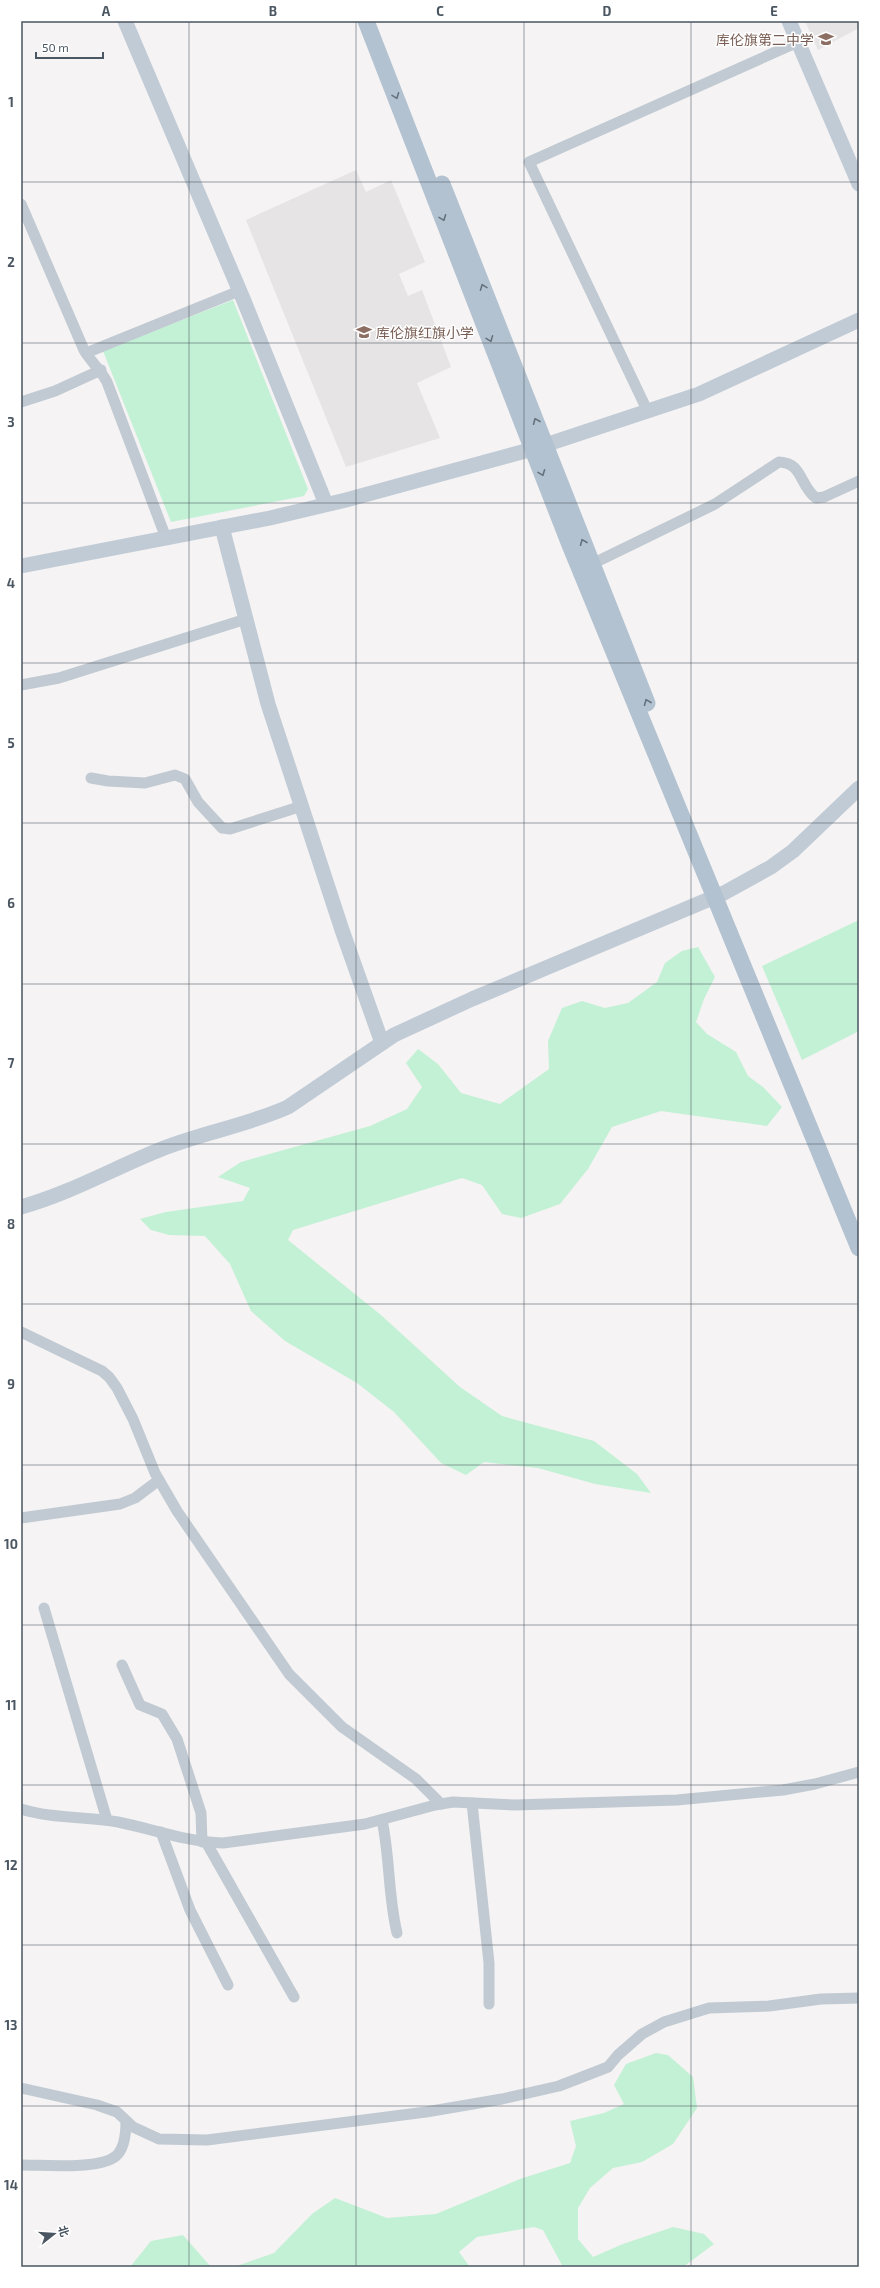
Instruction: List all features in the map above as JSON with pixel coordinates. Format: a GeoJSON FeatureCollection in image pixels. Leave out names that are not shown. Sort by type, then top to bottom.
{"type":"FeatureCollection","features":[{"type":"Feature","properties":{"kind":"main road"},"geometry":{"type":"LineString","coordinates":[[366,21],[539,447],[592,564],[719,895],[859,1248]]}},
{"type":"Feature","properties":{"kind":"main road"},"geometry":{"type":"LineString","coordinates":[[379,21],[539,447],[570,544],[859,1221]]}},
{"type":"Feature","properties":{"kind":"street"},"geometry":{"type":"LineString","coordinates":[[124,21],[239,290],[326,504]]}},
{"type":"Feature","properties":{"kind":"street"},"geometry":{"type":"LineString","coordinates":[[789,21],[859,184]]}},
{"type":"Feature","properties":{"kind":"street"},"geometry":{"type":"LineString","coordinates":[[648,412],[529,162],[798,42]]}},
{"type":"Feature","properties":{"kind":"street"},"geometry":{"type":"LineString","coordinates":[[21,204],[86,353],[101,370],[166,538]]}},
{"type":"Feature","properties":{"kind":"street"},"geometry":{"type":"LineString","coordinates":[[86,353],[239,290]]}},
{"type":"Feature","properties":{"kind":"street"},"geometry":{"type":"LineString","coordinates":[[21,566],[222,527],[326,504],[539,447],[648,412],[720,385],[859,320]]}},
{"type":"Feature","properties":{"kind":"street"},"geometry":{"type":"LineString","coordinates":[[21,402],[55,391],[101,370]]}},
{"type":"Feature","properties":{"kind":"street"},"geometry":{"type":"LineString","coordinates":[[592,564],[715,504],[779,462],[789,462],[794,466],[809,493],[816,498],[824,497],[859,481]]}},
{"type":"Feature","properties":{"kind":"street"},"geometry":{"type":"LineString","coordinates":[[222,527],[268,704],[342,930],[382,1043]]}},
{"type":"Feature","properties":{"kind":"street"},"geometry":{"type":"LineString","coordinates":[[21,685],[59,678],[246,619]]}},
{"type":"Feature","properties":{"kind":"street"},"geometry":{"type":"LineString","coordinates":[[91,778],[108,782],[145,783],[175,775],[185,779],[198,802],[222,828],[230,829],[302,806]]}},
{"type":"Feature","properties":{"kind":"street"},"geometry":{"type":"LineString","coordinates":[[21,1207],[53,1196],[164,1148],[283,1110],[304,1098],[394,1035],[465,1002],[719,895],[771,867],[793,851],[859,788]]}},
{"type":"Feature","properties":{"kind":"street"},"geometry":{"type":"LineString","coordinates":[[21,1332],[102,1371],[109,1377],[133,1420],[159,1480],[177,1511],[289,1674],[342,1727],[416,1779],[441,1804]]}},
{"type":"Feature","properties":{"kind":"street"},"geometry":{"type":"LineString","coordinates":[[21,1518],[120,1504],[135,1498],[159,1480]]}},
{"type":"Feature","properties":{"kind":"street"},"geometry":{"type":"LineString","coordinates":[[44,1608],[107,1820]]}},
{"type":"Feature","properties":{"kind":"street"},"geometry":{"type":"LineString","coordinates":[[122,1665],[140,1705],[162,1714],[177,1738],[201,1813],[204,1842],[294,1998]]}},
{"type":"Feature","properties":{"kind":"street"},"geometry":{"type":"LineString","coordinates":[[21,1809],[37,1814],[107,1820],[204,1842],[223,1842],[334,1829],[382,1820],[441,1804],[472,1803],[523,1805],[677,1800],[783,1790],[815,1784],[859,1772]]}},
{"type":"Feature","properties":{"kind":"street"},"geometry":{"type":"LineString","coordinates":[[472,1803],[489,1963],[489,2004]]}},
{"type":"Feature","properties":{"kind":"street"},"geometry":{"type":"LineString","coordinates":[[382,1820],[388,1857],[392,1910],[398,1933]]}},
{"type":"Feature","properties":{"kind":"street"},"geometry":{"type":"LineString","coordinates":[[161,1832],[190,1910],[228,1985]]}},
{"type":"Feature","properties":{"kind":"street"},"geometry":{"type":"LineString","coordinates":[[21,2088],[97,2105],[117,2112],[133,2127],[159,2139],[207,2140],[426,2112],[502,2099],[559,2086],[596,2073],[608,2067],[618,2054],[642,2034],[664,2022],[709,2008],[769,2006],[821,1999],[859,1998]]}},
{"type":"Feature","properties":{"kind":"street"},"geometry":{"type":"LineString","coordinates":[[21,2165],[86,2165],[110,2159],[116,2156],[122,2147],[126,2121]]}},
{"type":"Feature","properties":{"kind":"shaded area","name":"库伦旗第二中学"},"geometry":{"type":"Polygon","coordinates":[[[805,21],[859,21],[859,28],[818,50],[805,21]]]}},
{"type":"Feature","properties":{"kind":"shaded area","name":"库伦旗红旗小学"},"geometry":{"type":"Polygon","coordinates":[[[356,170],[366,192],[391,180],[425,262],[399,274],[408,296],[422,290],[451,367],[417,383],[440,438],[346,467],[246,220],[356,170]]]}},
{"type":"Feature","properties":{"kind":"green space"},"geometry":{"type":"Polygon","coordinates":[[[233,300],[308,489],[304,496],[171,522],[103,351],[233,300]]]}},
{"type":"Feature","properties":{"kind":"green space"},"geometry":{"type":"Polygon","coordinates":[[[859,920],[859,1031],[802,1060],[762,966],[859,920]]]}},
{"type":"Feature","properties":{"kind":"green space"},"geometry":{"type":"Polygon","coordinates":[[[698,947],[715,977],[704,999],[696,1022],[707,1034],[736,1052],[748,1076],[763,1087],[782,1107],[767,1126],[661,1111],[612,1127],[588,1169],[560,1204],[521,1218],[502,1214],[482,1185],[462,1178],[293,1230],[288,1240],[381,1315],[460,1387],[502,1416],[594,1441],[637,1474],[651,1493],[595,1484],[538,1468],[484,1462],[466,1475],[441,1463],[394,1412],[357,1383],[285,1341],[251,1311],[230,1264],[205,1236],[169,1235],[151,1230],[140,1219],[166,1212],[243,1201],[250,1188],[218,1177],[241,1162],[370,1126],[407,1109],[422,1087],[406,1063],[418,1049],[438,1064],[461,1093],[500,1104],[549,1069],[548,1041],[562,1008],[582,1001],[605,1008],[628,1003],[657,982],[665,963],[682,951],[698,947]]]}},
{"type":"Feature","properties":{"kind":"green space"},"geometry":{"type":"Polygon","coordinates":[[[656,2053],[668,2055],[693,2077],[697,2108],[673,2144],[642,2162],[613,2168],[590,2188],[578,2208],[578,2239],[593,2257],[623,2244],[673,2227],[704,2234],[714,2244],[683,2267],[563,2267],[543,2230],[534,2227],[477,2237],[459,2252],[470,2267],[234,2267],[274,2253],[312,2214],[335,2198],[387,2218],[436,2214],[520,2179],[570,2163],[576,2146],[570,2121],[604,2113],[624,2104],[614,2085],[626,2064],[656,2053]]]}},
{"type":"Feature","properties":{"kind":"green space"},"geometry":{"type":"Polygon","coordinates":[[[183,2235],[211,2267],[130,2267],[151,2241],[183,2235]]]}},
{"type":"Feature","properties":{"kind":"place","name":"库伦旗第二中学"},"geometry":{"type":"Point","coordinates":[826,39]}},
{"type":"Feature","properties":{"kind":"place","name":"库伦旗红旗小学"},"geometry":{"type":"Point","coordinates":[364,332]}}]}
